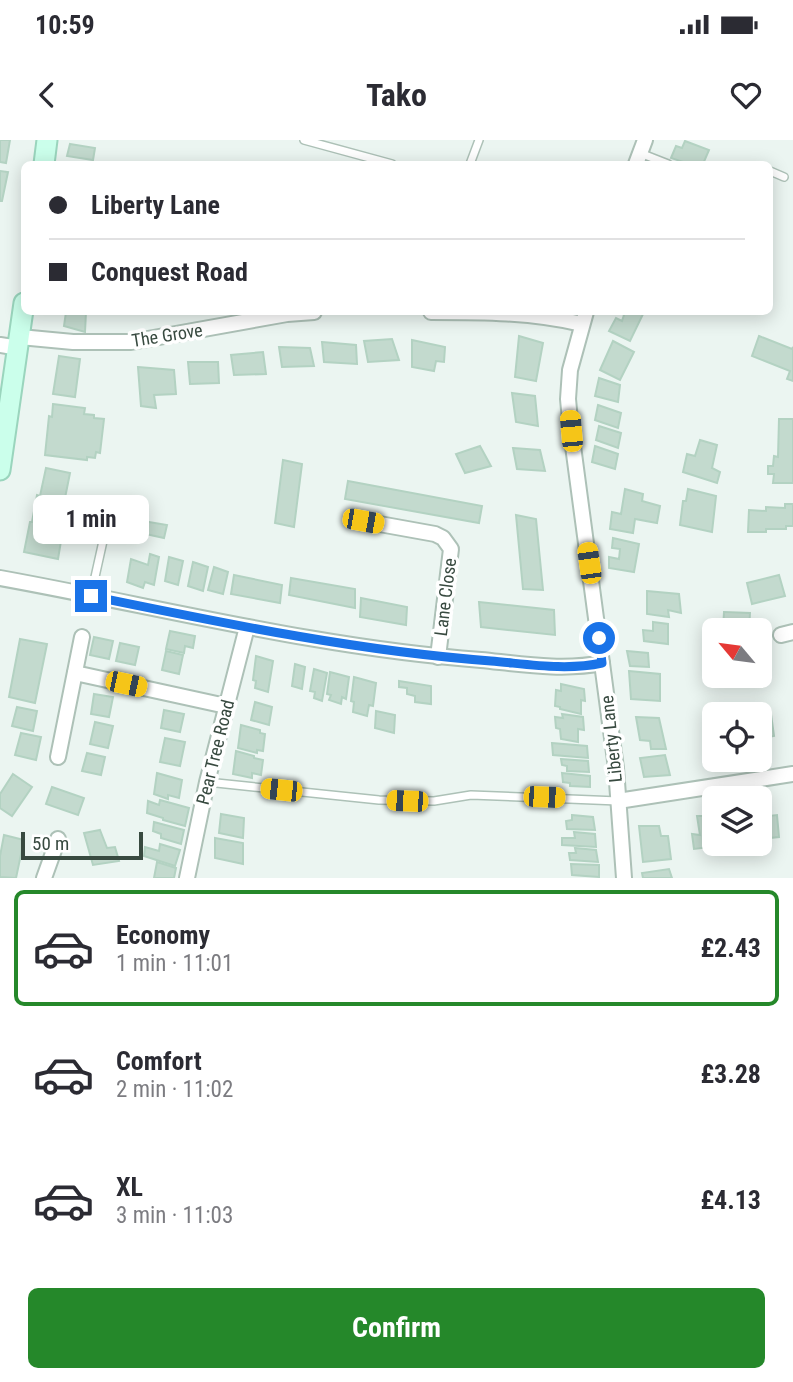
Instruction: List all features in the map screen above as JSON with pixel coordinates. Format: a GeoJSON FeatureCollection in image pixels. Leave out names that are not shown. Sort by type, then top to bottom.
{"type":"FeatureCollection","features":[{"type":"Feature","properties":{"kind":"main road"},"geometry":{"type":"LineString","coordinates":[[44,161],[47,140]]}},
{"type":"Feature","properties":{"kind":"main road"},"geometry":{"type":"LineString","coordinates":[[0,464],[13,344],[21,314]]}},
{"type":"Feature","properties":{"kind":"street","name":"The Grove"},"geometry":{"type":"LineString","coordinates":[[13,344],[131,342],[281,315]]}},
{"type":"Feature","properties":{"kind":"street"},"geometry":{"type":"LineString","coordinates":[[534,315],[584,318]]}},
{"type":"Feature","properties":{"kind":"street","name":"Liberty Lane"},"geometry":{"type":"LineString","coordinates":[[584,318],[570,370],[568,399],[616,768],[624,878]]}},
{"type":"Feature","properties":{"kind":"street","name":"Lane Close"},"geometry":{"type":"LineString","coordinates":[[363,521],[435,534],[443,538],[451,549],[438,657]]}},
{"type":"Feature","properties":{"kind":"street"},"geometry":{"type":"LineString","coordinates":[[0,578],[359,647],[438,657],[560,667],[602,663]]}},
{"type":"Feature","properties":{"kind":"street","name":"Pear Tree Road"},"geometry":{"type":"LineString","coordinates":[[187,878],[207,782],[247,626]]}},
{"type":"Feature","properties":{"kind":"street"},"geometry":{"type":"LineString","coordinates":[[58,757],[82,637]]}},
{"type":"Feature","properties":{"kind":"street"},"geometry":{"type":"LineString","coordinates":[[75,673],[226,706]]}},
{"type":"Feature","properties":{"kind":"street"},"geometry":{"type":"LineString","coordinates":[[618,801],[793,774]]}},
{"type":"Feature","properties":{"kind":"street"},"geometry":{"type":"LineString","coordinates":[[44,878],[58,839]]}},
{"type":"Feature","properties":{"kind":"lane"},"geometry":{"type":"LineString","coordinates":[[304,140],[381,161]]}},
{"type":"Feature","properties":{"kind":"lane"},"geometry":{"type":"LineString","coordinates":[[471,161],[479,140]]}},
{"type":"Feature","properties":{"kind":"lane"},"geometry":{"type":"LineString","coordinates":[[640,152],[661,161]]}},
{"type":"Feature","properties":{"kind":"lane"},"geometry":{"type":"LineString","coordinates":[[773,172],[784,177]]}},
{"type":"Feature","properties":{"kind":"lane"},"geometry":{"type":"LineString","coordinates":[[91,504],[107,523]]}},
{"type":"Feature","properties":{"kind":"lane"},"geometry":{"type":"LineString","coordinates":[[107,523],[141,515]]}},
{"type":"Feature","properties":{"kind":"lane"},"geometry":{"type":"LineString","coordinates":[[91,596],[107,523]]}},
{"type":"Feature","properties":{"kind":"lane"},"geometry":{"type":"LineString","coordinates":[[207,782],[379,800],[434,802],[471,794],[618,801]]}},
{"type":"Feature","properties":{"kind":"building"},"geometry":{"type":"Polygon","coordinates":[[[0,140],[10,140],[6,163],[0,162],[0,140]]]}},
{"type":"Feature","properties":{"kind":"building"},"geometry":{"type":"Polygon","coordinates":[[[685,141],[709,150],[704,161],[680,161],[671,158],[676,146],[682,148],[685,141]]]}},
{"type":"Feature","properties":{"kind":"building"},"geometry":{"type":"Polygon","coordinates":[[[70,144],[95,148],[93,160],[67,156],[70,144]]]}},
{"type":"Feature","properties":{"kind":"building"},"geometry":{"type":"Polygon","coordinates":[[[0,171],[8,172],[2,201],[0,201],[0,171]]]}},
{"type":"Feature","properties":{"kind":"building"},"geometry":{"type":"Polygon","coordinates":[[[66,315],[86,315],[85,332],[64,326],[66,315]]]}},
{"type":"Feature","properties":{"kind":"building"},"geometry":{"type":"Polygon","coordinates":[[[624,315],[643,315],[630,341],[609,331],[616,318],[622,321],[624,315]]]}},
{"type":"Feature","properties":{"kind":"building"},"geometry":{"type":"Polygon","coordinates":[[[519,336],[543,343],[536,381],[515,377],[519,336]]]}},
{"type":"Feature","properties":{"kind":"building"},"geometry":{"type":"Polygon","coordinates":[[[759,336],[792,349],[793,347],[793,381],[787,379],[790,371],[752,356],[759,336]]]}},
{"type":"Feature","properties":{"kind":"building"},"geometry":{"type":"Polygon","coordinates":[[[392,339],[399,360],[368,362],[364,341],[392,339]]]}},
{"type":"Feature","properties":{"kind":"building"},"geometry":{"type":"Polygon","coordinates":[[[412,340],[445,347],[444,362],[436,361],[434,371],[412,367],[412,340]]]}},
{"type":"Feature","properties":{"kind":"building"},"geometry":{"type":"Polygon","coordinates":[[[613,341],[634,352],[620,380],[600,370],[613,341]]]}},
{"type":"Feature","properties":{"kind":"building"},"geometry":{"type":"Polygon","coordinates":[[[322,342],[356,345],[357,364],[324,362],[322,342]]]}},
{"type":"Feature","properties":{"kind":"building"},"geometry":{"type":"Polygon","coordinates":[[[279,347],[310,348],[314,366],[282,367],[279,347]]]}},
{"type":"Feature","properties":{"kind":"building"},"geometry":{"type":"Polygon","coordinates":[[[263,352],[266,374],[234,375],[231,355],[263,352]]]}},
{"type":"Feature","properties":{"kind":"building"},"geometry":{"type":"Polygon","coordinates":[[[59,356],[80,359],[75,397],[53,394],[59,356]]]}},
{"type":"Feature","properties":{"kind":"building"},"geometry":{"type":"Polygon","coordinates":[[[188,362],[218,362],[219,383],[190,384],[188,362]]]}},
{"type":"Feature","properties":{"kind":"building"},"geometry":{"type":"Polygon","coordinates":[[[138,367],[174,370],[176,394],[154,395],[156,408],[141,406],[138,367]]]}},
{"type":"Feature","properties":{"kind":"building"},"geometry":{"type":"Polygon","coordinates":[[[599,378],[620,385],[618,402],[595,396],[599,378]]]}},
{"type":"Feature","properties":{"kind":"building"},"geometry":{"type":"Polygon","coordinates":[[[512,393],[535,396],[538,426],[516,422],[512,393]]]}},
{"type":"Feature","properties":{"kind":"building"},"geometry":{"type":"Polygon","coordinates":[[[53,404],[85,408],[84,414],[104,419],[100,453],[96,452],[95,458],[87,457],[87,460],[45,455],[53,404]]]}},
{"type":"Feature","properties":{"kind":"building"},"geometry":{"type":"Polygon","coordinates":[[[598,405],[621,413],[618,428],[595,420],[598,405]]]}},
{"type":"Feature","properties":{"kind":"building"},"geometry":{"type":"Polygon","coordinates":[[[779,419],[793,419],[793,483],[773,483],[774,474],[768,474],[768,466],[773,466],[774,456],[778,457],[779,419]]]}},
{"type":"Feature","properties":{"kind":"building"},"geometry":{"type":"Polygon","coordinates":[[[599,426],[621,433],[618,448],[596,440],[599,426]]]}},
{"type":"Feature","properties":{"kind":"building"},"geometry":{"type":"Polygon","coordinates":[[[700,440],[717,445],[712,468],[720,472],[717,483],[683,472],[687,454],[695,456],[700,440]]]}},
{"type":"Feature","properties":{"kind":"building"},"geometry":{"type":"Polygon","coordinates":[[[480,446],[491,466],[465,473],[456,454],[480,446]]]}},
{"type":"Feature","properties":{"kind":"building"},"geometry":{"type":"Polygon","coordinates":[[[595,446],[618,454],[615,469],[592,462],[595,446]]]}},
{"type":"Feature","properties":{"kind":"building"},"geometry":{"type":"Polygon","coordinates":[[[513,448],[540,450],[545,471],[517,469],[513,448]]]}},
{"type":"Feature","properties":{"kind":"building"},"geometry":{"type":"Polygon","coordinates":[[[283,460],[302,464],[294,527],[275,523],[283,460]]]}},
{"type":"Feature","properties":{"kind":"building"},"geometry":{"type":"Polygon","coordinates":[[[46,468],[70,473],[64,503],[60,502],[54,533],[62,535],[58,559],[24,552],[46,468]]]}},
{"type":"Feature","properties":{"kind":"building"},"geometry":{"type":"Polygon","coordinates":[[[348,481],[482,506],[479,523],[345,499],[348,481]]]}},
{"type":"Feature","properties":{"kind":"building"},"geometry":{"type":"Polygon","coordinates":[[[625,489],[643,494],[642,501],[660,506],[657,523],[635,519],[633,533],[610,529],[612,512],[621,514],[625,489]]]}},
{"type":"Feature","properties":{"kind":"building"},"geometry":{"type":"Polygon","coordinates":[[[688,489],[716,496],[712,532],[680,525],[683,501],[686,501],[688,489]]]}},
{"type":"Feature","properties":{"kind":"building"},"geometry":{"type":"Polygon","coordinates":[[[785,504],[793,504],[793,526],[786,526],[786,529],[766,529],[766,532],[748,532],[749,510],[785,508],[785,504]]]}},
{"type":"Feature","properties":{"kind":"building"},"geometry":{"type":"Polygon","coordinates":[[[516,515],[536,519],[543,590],[523,589],[516,515]]]}},
{"type":"Feature","properties":{"kind":"building"},"geometry":{"type":"Polygon","coordinates":[[[143,521],[167,525],[164,538],[141,533],[143,521]]]}},
{"type":"Feature","properties":{"kind":"building"},"geometry":{"type":"Polygon","coordinates":[[[613,538],[639,544],[634,572],[609,568],[609,557],[619,559],[620,549],[612,548],[613,538]]]}},
{"type":"Feature","properties":{"kind":"building"},"geometry":{"type":"Polygon","coordinates":[[[150,554],[159,557],[154,585],[145,582],[143,588],[127,582],[131,559],[148,565],[150,554]]]}},
{"type":"Feature","properties":{"kind":"building"},"geometry":{"type":"Polygon","coordinates":[[[169,557],[183,561],[178,585],[165,581],[169,557]]]}},
{"type":"Feature","properties":{"kind":"building"},"geometry":{"type":"Polygon","coordinates":[[[193,562],[208,567],[203,591],[188,586],[193,562]]]}},
{"type":"Feature","properties":{"kind":"building"},"geometry":{"type":"Polygon","coordinates":[[[214,567],[228,572],[223,594],[208,590],[214,567]]]}},
{"type":"Feature","properties":{"kind":"building"},"geometry":{"type":"Polygon","coordinates":[[[234,575],[282,585],[280,603],[231,594],[234,575]]]}},
{"type":"Feature","properties":{"kind":"building"},"geometry":{"type":"Polygon","coordinates":[[[779,575],[785,596],[752,604],[747,583],[779,575]]]}},
{"type":"Feature","properties":{"kind":"building"},"geometry":{"type":"Polygon","coordinates":[[[291,578],[355,589],[355,608],[289,595],[291,578]]]}},
{"type":"Feature","properties":{"kind":"building"},"geometry":{"type":"Polygon","coordinates":[[[647,591],[679,594],[681,613],[668,610],[669,617],[647,614],[647,591]]]}},
{"type":"Feature","properties":{"kind":"building"},"geometry":{"type":"Polygon","coordinates":[[[361,598],[407,607],[406,625],[360,617],[361,598]]]}},
{"type":"Feature","properties":{"kind":"building"},"geometry":{"type":"Polygon","coordinates":[[[479,602],[554,610],[555,635],[481,627],[479,602]]]}},
{"type":"Feature","properties":{"kind":"building"},"geometry":{"type":"Polygon","coordinates":[[[724,612],[750,613],[750,618],[724,618],[724,612]]]}},
{"type":"Feature","properties":{"kind":"building"},"geometry":{"type":"Polygon","coordinates":[[[653,622],[668,624],[668,644],[644,641],[643,630],[653,631],[653,622]]]}},
{"type":"Feature","properties":{"kind":"building"},"geometry":{"type":"Polygon","coordinates":[[[170,631],[195,636],[193,648],[185,646],[184,653],[166,649],[170,631]]]}},
{"type":"Feature","properties":{"kind":"building"},"geometry":{"type":"Polygon","coordinates":[[[94,637],[113,641],[109,659],[90,655],[94,637]]]}},
{"type":"Feature","properties":{"kind":"building"},"geometry":{"type":"Polygon","coordinates":[[[20,639],[47,644],[35,703],[9,697],[20,639]]]}},
{"type":"Feature","properties":{"kind":"building"},"geometry":{"type":"Polygon","coordinates":[[[120,643],[139,647],[135,665],[116,661],[120,643]]]}},
{"type":"Feature","properties":{"kind":"building"},"geometry":{"type":"Polygon","coordinates":[[[166,651],[183,655],[179,674],[162,670],[166,651]]]}},
{"type":"Feature","properties":{"kind":"building"},"geometry":{"type":"Polygon","coordinates":[[[627,651],[648,653],[649,667],[630,666],[627,651]]]}},
{"type":"Feature","properties":{"kind":"building"},"geometry":{"type":"Polygon","coordinates":[[[256,656],[273,661],[268,692],[255,688],[256,681],[253,680],[256,656]]]}},
{"type":"Feature","properties":{"kind":"building"},"geometry":{"type":"Polygon","coordinates":[[[295,664],[305,667],[302,689],[292,686],[295,664]]]}},
{"type":"Feature","properties":{"kind":"building"},"geometry":{"type":"Polygon","coordinates":[[[314,669],[327,673],[322,701],[314,698],[315,692],[310,691],[314,669]]]}},
{"type":"Feature","properties":{"kind":"building"},"geometry":{"type":"Polygon","coordinates":[[[629,671],[660,674],[660,701],[631,699],[629,671]]]}},
{"type":"Feature","properties":{"kind":"building"},"geometry":{"type":"Polygon","coordinates":[[[330,672],[349,677],[346,699],[342,697],[341,704],[329,700],[331,695],[327,694],[330,672]]]}},
{"type":"Feature","properties":{"kind":"building"},"geometry":{"type":"Polygon","coordinates":[[[354,677],[376,683],[373,706],[369,705],[367,716],[353,712],[354,702],[351,701],[354,677]]]}},
{"type":"Feature","properties":{"kind":"building"},"geometry":{"type":"Polygon","coordinates":[[[399,681],[431,686],[431,704],[415,702],[415,696],[407,694],[407,688],[399,687],[399,681]]]}},
{"type":"Feature","properties":{"kind":"building"},"geometry":{"type":"Polygon","coordinates":[[[561,684],[584,689],[585,701],[581,700],[581,714],[555,706],[556,690],[561,691],[561,684]]]}},
{"type":"Feature","properties":{"kind":"building"},"geometry":{"type":"Polygon","coordinates":[[[94,694],[113,697],[109,717],[91,714],[94,694]]]}},
{"type":"Feature","properties":{"kind":"building"},"geometry":{"type":"Polygon","coordinates":[[[255,702],[272,707],[269,725],[251,720],[255,702]]]}},
{"type":"Feature","properties":{"kind":"building"},"geometry":{"type":"Polygon","coordinates":[[[17,707],[37,711],[33,731],[12,726],[17,707]]]}},
{"type":"Feature","properties":{"kind":"building"},"geometry":{"type":"Polygon","coordinates":[[[164,710],[184,714],[180,732],[161,728],[164,710]]]}},
{"type":"Feature","properties":{"kind":"building"},"geometry":{"type":"Polygon","coordinates":[[[376,711],[395,715],[394,733],[375,728],[376,711]]]}},
{"type":"Feature","properties":{"kind":"building"},"geometry":{"type":"Polygon","coordinates":[[[562,714],[583,717],[584,730],[578,729],[578,742],[561,739],[555,717],[563,718],[562,714]]]}},
{"type":"Feature","properties":{"kind":"building"},"geometry":{"type":"Polygon","coordinates":[[[636,717],[659,718],[666,749],[651,749],[650,741],[640,740],[636,717]]]}},
{"type":"Feature","properties":{"kind":"building"},"geometry":{"type":"Polygon","coordinates":[[[95,722],[113,726],[108,748],[90,744],[95,722]]]}},
{"type":"Feature","properties":{"kind":"building"},"geometry":{"type":"Polygon","coordinates":[[[241,725],[265,734],[263,751],[257,750],[257,753],[238,748],[241,725]]]}},
{"type":"Feature","properties":{"kind":"building"},"geometry":{"type":"Polygon","coordinates":[[[21,733],[41,737],[36,760],[15,755],[21,733]]]}},
{"type":"Feature","properties":{"kind":"building"},"geometry":{"type":"Polygon","coordinates":[[[165,738],[185,742],[180,766],[160,762],[165,738]]]}},
{"type":"Feature","properties":{"kind":"building"},"geometry":{"type":"Polygon","coordinates":[[[552,743],[587,746],[588,758],[553,755],[552,743]]]}},
{"type":"Feature","properties":{"kind":"building"},"geometry":{"type":"Polygon","coordinates":[[[236,751],[263,760],[261,775],[252,773],[252,778],[233,774],[236,751]]]}},
{"type":"Feature","properties":{"kind":"building"},"geometry":{"type":"Polygon","coordinates":[[[87,753],[105,757],[101,775],[82,771],[87,753]]]}},
{"type":"Feature","properties":{"kind":"building"},"geometry":{"type":"Polygon","coordinates":[[[665,755],[670,775],[644,777],[640,758],[665,755]]]}},
{"type":"Feature","properties":{"kind":"building"},"geometry":{"type":"Polygon","coordinates":[[[561,759],[588,761],[589,772],[567,771],[567,766],[562,765],[561,759]]]}},
{"type":"Feature","properties":{"kind":"building"},"geometry":{"type":"Polygon","coordinates":[[[157,773],[182,780],[179,798],[168,795],[168,799],[154,794],[157,773]]]}},
{"type":"Feature","properties":{"kind":"building"},"geometry":{"type":"Polygon","coordinates":[[[562,773],[590,776],[590,787],[570,786],[570,783],[563,782],[562,773]]]}},
{"type":"Feature","properties":{"kind":"building"},"geometry":{"type":"Polygon","coordinates":[[[13,774],[32,787],[12,816],[0,808],[0,794],[13,774]]]}},
{"type":"Feature","properties":{"kind":"building"},"geometry":{"type":"Polygon","coordinates":[[[52,787],[84,798],[78,815],[46,804],[52,787]]]}},
{"type":"Feature","properties":{"kind":"building"},"geometry":{"type":"Polygon","coordinates":[[[160,800],[189,808],[185,826],[147,813],[148,801],[159,805],[160,800]]]}},
{"type":"Feature","properties":{"kind":"building"},"geometry":{"type":"Polygon","coordinates":[[[221,814],[244,818],[243,838],[219,833],[221,814]]]}},
{"type":"Feature","properties":{"kind":"building"},"geometry":{"type":"Polygon","coordinates":[[[572,815],[593,817],[595,830],[567,829],[566,821],[572,820],[572,815]]]}},
{"type":"Feature","properties":{"kind":"building"},"geometry":{"type":"Polygon","coordinates":[[[777,815],[779,837],[772,838],[772,816],[777,815]]]}},
{"type":"Feature","properties":{"kind":"building"},"geometry":{"type":"Polygon","coordinates":[[[697,816],[702,816],[702,848],[694,849],[692,834],[700,835],[697,816]]]}},
{"type":"Feature","properties":{"kind":"building"},"geometry":{"type":"Polygon","coordinates":[[[154,822],[184,830],[181,844],[161,838],[161,834],[153,831],[154,822]]]}},
{"type":"Feature","properties":{"kind":"building"},"geometry":{"type":"Polygon","coordinates":[[[639,826],[659,826],[661,836],[668,836],[671,859],[643,862],[639,826]]]}},
{"type":"Feature","properties":{"kind":"building"},"geometry":{"type":"Polygon","coordinates":[[[100,830],[107,848],[115,847],[119,861],[93,865],[84,833],[100,830]]]}},
{"type":"Feature","properties":{"kind":"building"},"geometry":{"type":"Polygon","coordinates":[[[574,832],[595,834],[596,847],[562,845],[562,838],[575,838],[574,832]]]}},
{"type":"Feature","properties":{"kind":"building"},"geometry":{"type":"Polygon","coordinates":[[[4,835],[24,840],[16,878],[0,877],[4,835]]]}},
{"type":"Feature","properties":{"kind":"building"},"geometry":{"type":"Polygon","coordinates":[[[215,838],[243,843],[243,864],[215,858],[215,838]]]}},
{"type":"Feature","properties":{"kind":"building"},"geometry":{"type":"Polygon","coordinates":[[[160,844],[180,850],[175,866],[144,856],[145,847],[159,851],[160,844]]]}},
{"type":"Feature","properties":{"kind":"building"},"geometry":{"type":"Polygon","coordinates":[[[575,848],[596,850],[598,862],[570,860],[569,853],[576,853],[575,848]]]}},
{"type":"Feature","properties":{"kind":"building"},"geometry":{"type":"Polygon","coordinates":[[[157,862],[176,868],[174,878],[154,878],[157,862]]]}},
{"type":"Feature","properties":{"kind":"building"},"geometry":{"type":"Polygon","coordinates":[[[571,864],[599,865],[599,877],[572,875],[571,864]]]}},
{"type":"Feature","properties":{"kind":"building"},"geometry":{"type":"Polygon","coordinates":[[[669,869],[672,878],[643,878],[642,873],[669,869]]]}},
{"type":"Feature","properties":{"kind":"route"},"geometry":{"type":"LineString","coordinates":[[91,596],[359,647],[438,657],[560,667],[589,666],[602,663],[599,638]]}}]}
